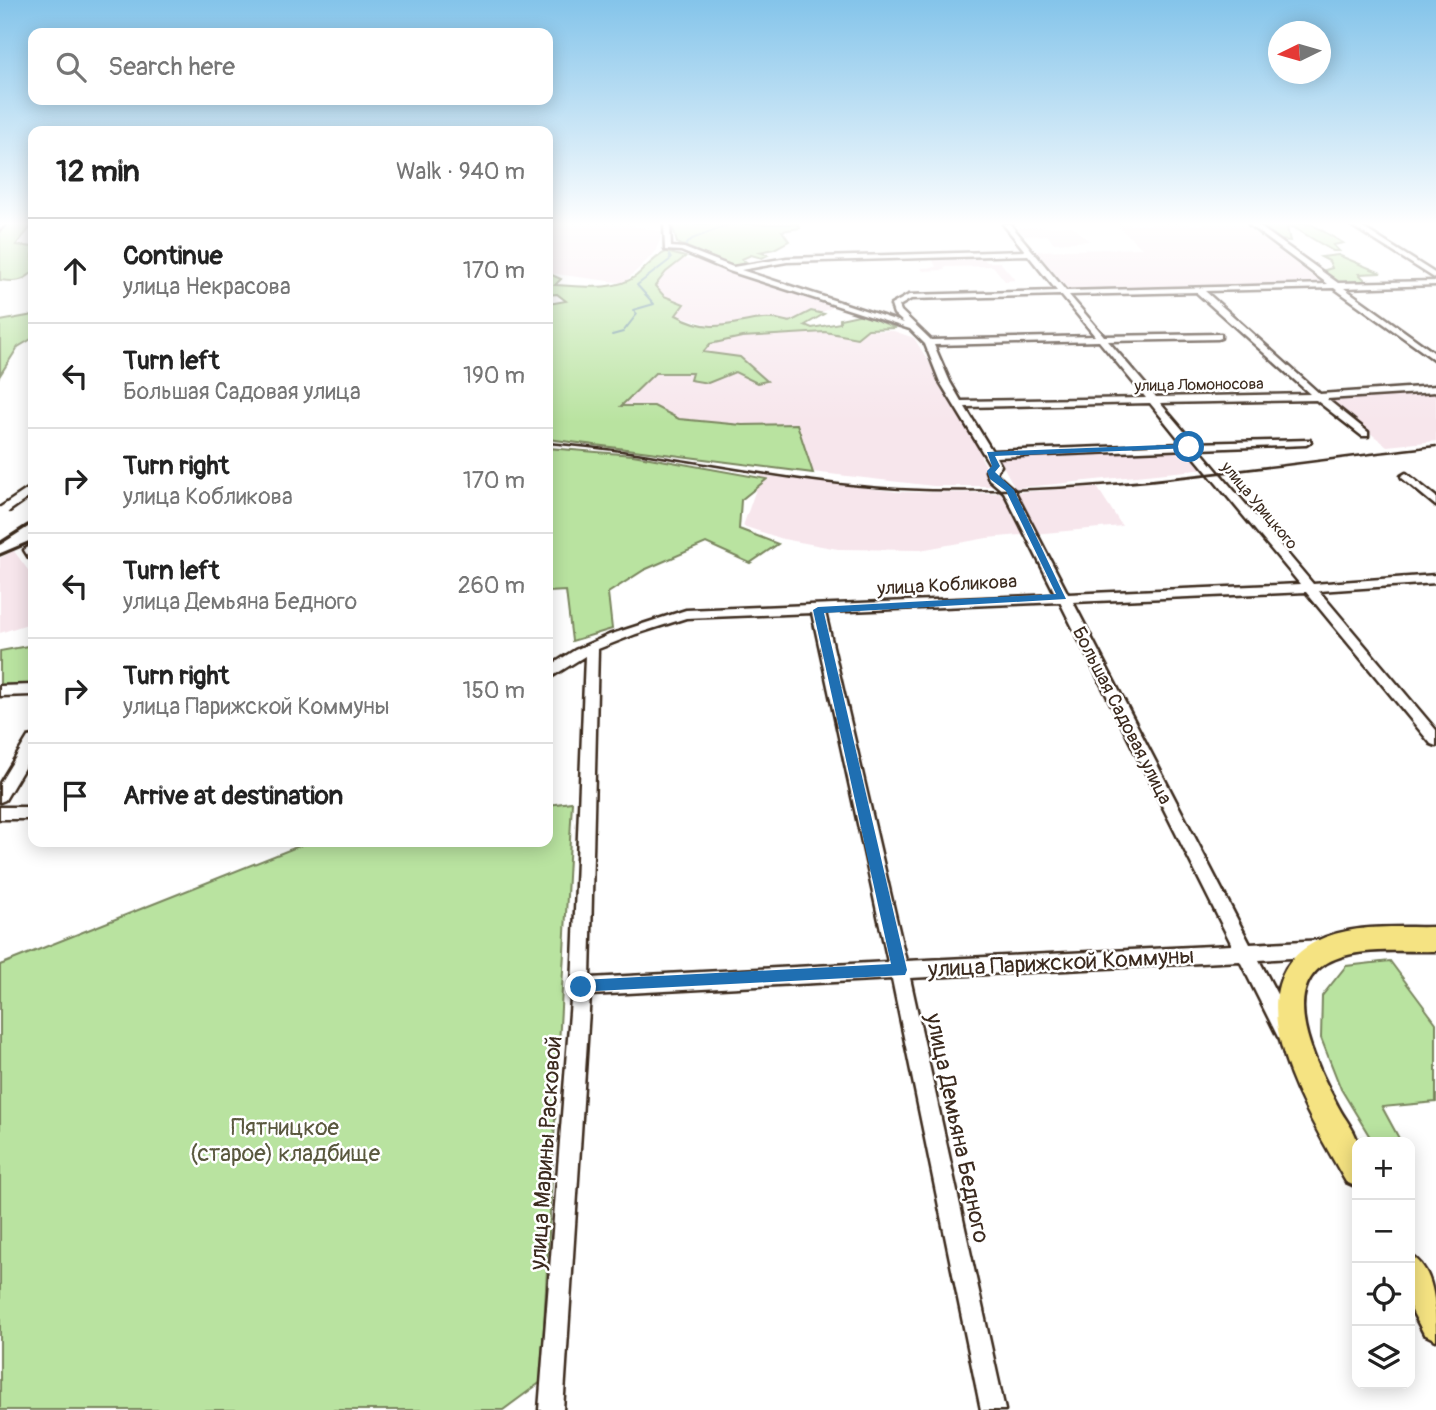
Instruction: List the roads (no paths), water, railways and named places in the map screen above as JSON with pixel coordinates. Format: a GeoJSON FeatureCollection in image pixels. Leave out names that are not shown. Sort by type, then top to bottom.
{"type":"FeatureCollection","features":[{"type":"Feature","properties":{"kind":"highway","name":"улица Парижской Коммуны"},"geometry":{"type":"LineString","coordinates":[[1293,981],[1310,959],[1332,948],[1436,939]]}},
{"type":"Feature","properties":{"kind":"highway","name":"Большая Садовая улица"},"geometry":{"type":"LineString","coordinates":[[1293,981],[1289,1010],[1295,1051],[1352,1161]]}},
{"type":"Feature","properties":{"kind":"highway"},"geometry":{"type":"LineString","coordinates":[[1415,1282],[1436,1322]]}},
{"type":"Feature","properties":{"kind":"street"},"geometry":{"type":"LineString","coordinates":[[799,290],[865,310],[916,330]]}},
{"type":"Feature","properties":{"kind":"street","name":"улица Урицкого"},"geometry":{"type":"LineString","coordinates":[[1060,290],[1436,740]]}},
{"type":"Feature","properties":{"kind":"street","name":"Большая Садовая улица"},"geometry":{"type":"LineString","coordinates":[[1241,290],[909,297],[892,305],[929,343],[946,382],[962,404],[996,466],[991,471],[993,477],[1009,490],[1295,1051]]}},
{"type":"Feature","properties":{"kind":"street"},"geometry":{"type":"LineString","coordinates":[[1342,290],[1436,358]]}},
{"type":"Feature","properties":{"kind":"street"},"geometry":{"type":"LineString","coordinates":[[1200,291],[1318,397],[1365,434]]}},
{"type":"Feature","properties":{"kind":"street"},"geometry":{"type":"LineString","coordinates":[[865,310],[877,308]]}},
{"type":"Feature","properties":{"kind":"street"},"geometry":{"type":"LineString","coordinates":[[929,343],[1218,336]]}},
{"type":"Feature","properties":{"kind":"street","name":"улица Ломоносова"},"geometry":{"type":"LineString","coordinates":[[962,404],[1318,397],[1436,388]]}},
{"type":"Feature","properties":{"kind":"street"},"geometry":{"type":"LineString","coordinates":[[989,454],[1306,442]]}},
{"type":"Feature","properties":{"kind":"street"},"geometry":{"type":"LineString","coordinates":[[1406,476],[1436,503]]}},
{"type":"Feature","properties":{"kind":"street","name":"улица Кобликова"},"geometry":{"type":"LineString","coordinates":[[553,671],[592,647],[686,614],[1309,588],[1436,579]]}},
{"type":"Feature","properties":{"kind":"street","name":"улица Демьяна Бедного"},"geometry":{"type":"LineString","coordinates":[[818,610],[899,970],[993,1410]]}},
{"type":"Feature","properties":{"kind":"street","name":"улица Марины Расковой"},"geometry":{"type":"LineString","coordinates":[[551,1410],[581,987],[592,647]]}},
{"type":"Feature","properties":{"kind":"street"},"geometry":{"type":"LineString","coordinates":[[0,691],[28,690]]}},
{"type":"Feature","properties":{"kind":"street"},"geometry":{"type":"LineString","coordinates":[[0,796],[28,749]]}},
{"type":"Feature","properties":{"kind":"street"},"geometry":{"type":"LineString","coordinates":[[0,813],[28,813]]}},
{"type":"Feature","properties":{"kind":"street","name":"улица Парижской Коммуны"},"geometry":{"type":"LineString","coordinates":[[581,987],[1332,948]]}},
{"type":"Feature","properties":{"kind":"waterway"},"geometry":{"type":"LineString","coordinates":[[612,335],[623,332],[637,314],[633,310],[654,304],[641,290]]}},
{"type":"Feature","properties":{"kind":"railway"},"geometry":{"type":"LineString","coordinates":[[553,443],[636,453],[811,481],[899,489],[966,491],[1168,479],[1436,446]]}},
{"type":"Feature","properties":{"kind":"railway"},"geometry":{"type":"LineString","coordinates":[[0,506],[28,487]]}},
{"type":"Feature","properties":{"kind":"railway"},"geometry":{"type":"LineString","coordinates":[[10,512],[28,499]]}},
{"type":"Feature","properties":{"kind":"railway"},"geometry":{"type":"LineString","coordinates":[[0,543],[28,525]]}},
{"type":"Feature","properties":{"kind":"railway"},"geometry":{"type":"LineString","coordinates":[[0,555],[28,543]]}},
{"type":"Feature","properties":{"kind":"park label","name":"Пятницкое (старое) кладбище"},"geometry":{"type":"Point","coordinates":[285,1140]}}]}
